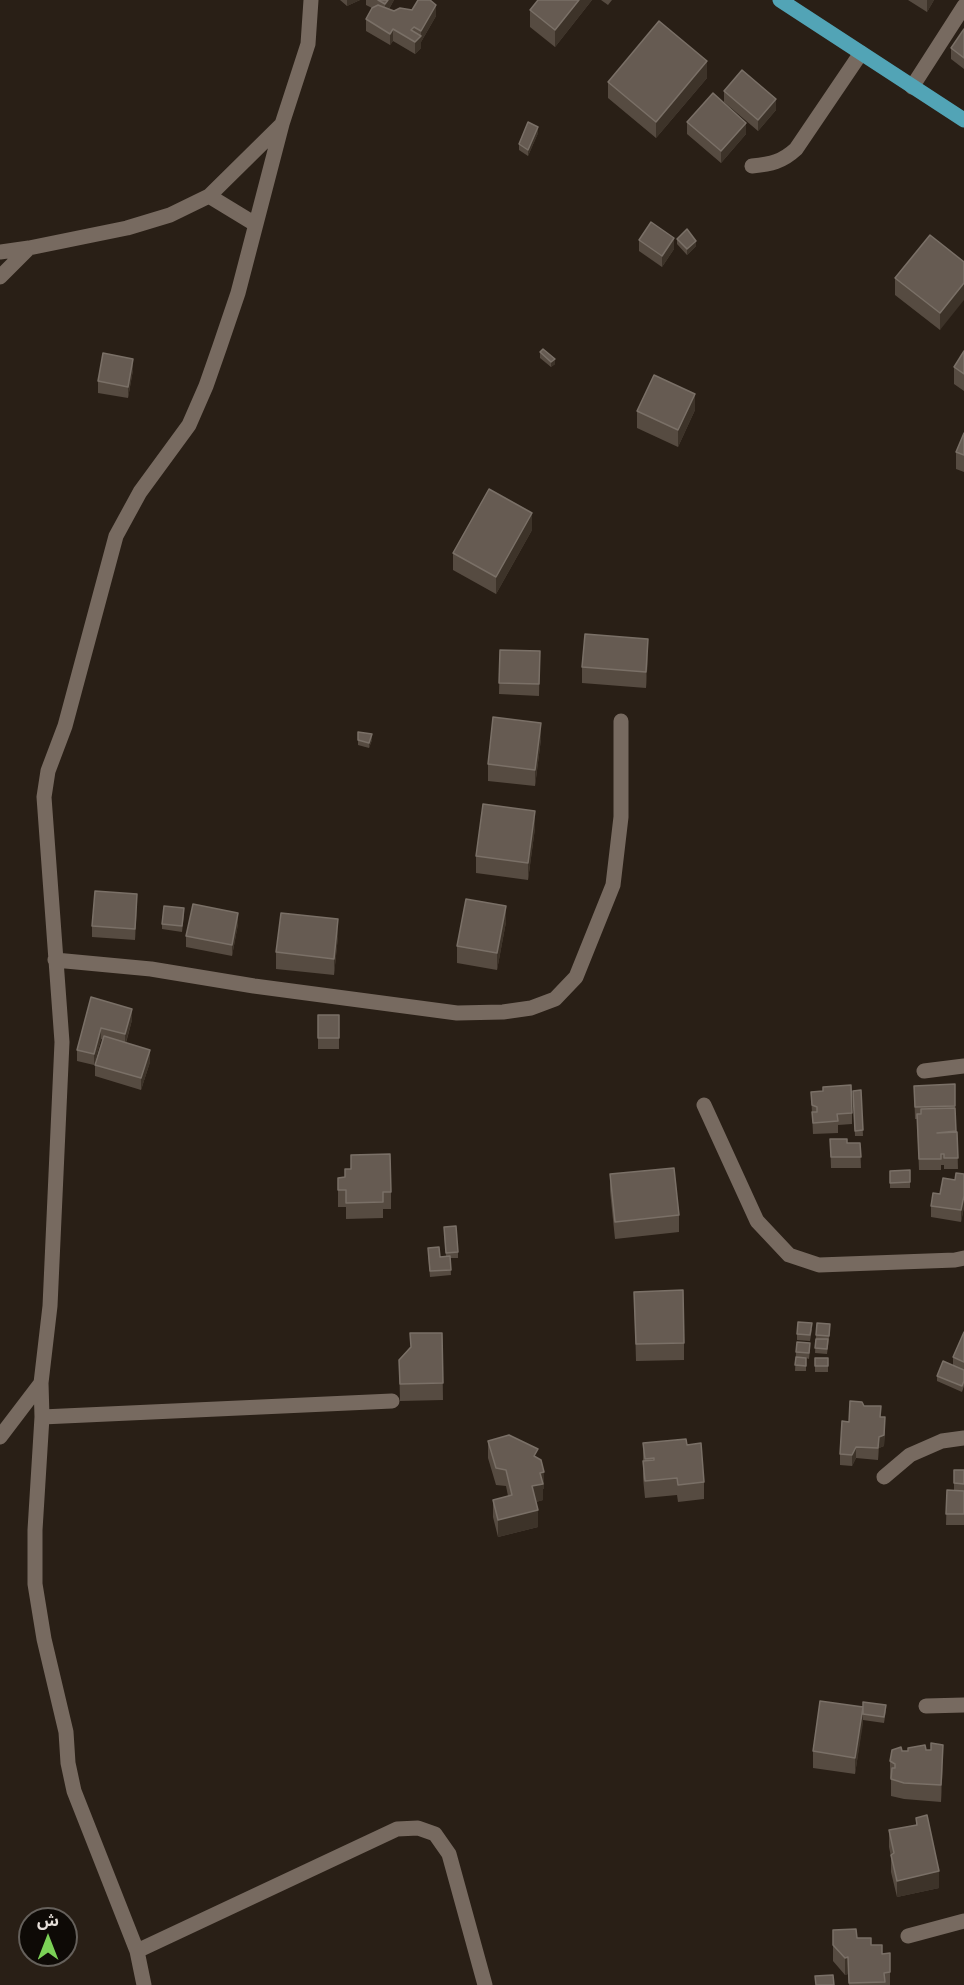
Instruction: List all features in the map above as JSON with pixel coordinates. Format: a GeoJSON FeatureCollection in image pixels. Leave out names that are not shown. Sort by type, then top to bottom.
{"type":"FeatureCollection","features":[{"type":"Feature","properties":{"kind":"main road"},"geometry":{"type":"LineString","coordinates":[[780,0],[964,120]]}},
{"type":"Feature","properties":{"kind":"street"},"geometry":{"type":"LineString","coordinates":[[144,1985],[137,1952],[74,1791],[68,1763],[66,1732],[35,1584],[35,1541],[42,1417],[41,1383],[50,1306],[62,1042],[45,797],[48,771],[65,726],[116,536],[140,492],[189,425],[206,386],[238,293],[282,124],[308,44],[311,0]]}},
{"type":"Feature","properties":{"kind":"street"},"geometry":{"type":"LineString","coordinates":[[912,87],[964,6]]}},
{"type":"Feature","properties":{"kind":"street"},"geometry":{"type":"LineString","coordinates":[[752,166],[771,164],[785,159],[796,149],[861,53]]}},
{"type":"Feature","properties":{"kind":"street"},"geometry":{"type":"LineString","coordinates":[[0,252],[127,228],[170,215],[209,196],[282,124]]}},
{"type":"Feature","properties":{"kind":"street"},"geometry":{"type":"LineString","coordinates":[[209,196],[255,224]]}},
{"type":"Feature","properties":{"kind":"street"},"geometry":{"type":"LineString","coordinates":[[0,277],[29,248]]}},
{"type":"Feature","properties":{"kind":"street"},"geometry":{"type":"LineString","coordinates":[[55,960],[151,969],[254,986],[457,1013],[503,1012],[531,1008],[555,999],[576,977],[613,885],[621,817],[621,722]]}},
{"type":"Feature","properties":{"kind":"street"},"geometry":{"type":"LineString","coordinates":[[924,1071],[964,1066]]}},
{"type":"Feature","properties":{"kind":"street"},"geometry":{"type":"LineString","coordinates":[[704,1105],[757,1221],[789,1255],[819,1265],[903,1263],[964,1258]]}},
{"type":"Feature","properties":{"kind":"street"},"geometry":{"type":"LineString","coordinates":[[0,1437],[41,1383]]}},
{"type":"Feature","properties":{"kind":"street"},"geometry":{"type":"LineString","coordinates":[[42,1417],[392,1401]]}},
{"type":"Feature","properties":{"kind":"street"},"geometry":{"type":"LineString","coordinates":[[884,1477],[910,1455],[942,1441],[964,1438]]}},
{"type":"Feature","properties":{"kind":"street"},"geometry":{"type":"LineString","coordinates":[[926,1706],[964,1705]]}},
{"type":"Feature","properties":{"kind":"street"},"geometry":{"type":"LineString","coordinates":[[137,1952],[397,1829],[418,1827],[435,1834],[448,1854],[484,1985]]}},
{"type":"Feature","properties":{"kind":"street"},"geometry":{"type":"LineString","coordinates":[[908,1936],[964,1921]]}},
{"type":"Feature","properties":{"kind":"building"},"geometry":{"type":"Polygon","coordinates":[[[418,0],[430,0],[436,5],[421,31],[414,27],[411,30],[421,36],[415,42],[393,29],[390,34],[366,19],[372,8],[378,5],[394,11],[400,8],[412,10],[418,0]]]}},
{"type":"Feature","properties":{"kind":"building"},"geometry":{"type":"Polygon","coordinates":[[[538,0],[579,0],[555,30],[530,10],[538,0]]]}},
{"type":"Feature","properties":{"kind":"building"},"geometry":{"type":"Polygon","coordinates":[[[659,21],[707,61],[656,122],[608,82],[659,21]]]}},
{"type":"Feature","properties":{"kind":"building"},"geometry":{"type":"Polygon","coordinates":[[[964,29],[964,58],[951,48],[964,29]]]}},
{"type":"Feature","properties":{"kind":"building"},"geometry":{"type":"Polygon","coordinates":[[[742,70],[776,99],[758,120],[724,91],[742,70]]]}},
{"type":"Feature","properties":{"kind":"building"},"geometry":{"type":"Polygon","coordinates":[[[713,93],[746,123],[721,151],[687,122],[713,93]]]}},
{"type":"Feature","properties":{"kind":"building"},"geometry":{"type":"Polygon","coordinates":[[[528,122],[538,127],[528,150],[519,144],[528,122]]]}},
{"type":"Feature","properties":{"kind":"building"},"geometry":{"type":"Polygon","coordinates":[[[651,222],[674,238],[662,256],[639,240],[651,222]]]}},
{"type":"Feature","properties":{"kind":"building"},"geometry":{"type":"Polygon","coordinates":[[[687,229],[696,241],[687,249],[677,239],[687,229]]]}},
{"type":"Feature","properties":{"kind":"building"},"geometry":{"type":"Polygon","coordinates":[[[930,235],[964,262],[964,283],[940,313],[895,278],[930,235]]]}},
{"type":"Feature","properties":{"kind":"building"},"geometry":{"type":"Polygon","coordinates":[[[543,349],[555,359],[551,362],[540,352],[543,349]]]}},
{"type":"Feature","properties":{"kind":"building"},"geometry":{"type":"Polygon","coordinates":[[[964,351],[964,374],[954,367],[964,351]]]}},
{"type":"Feature","properties":{"kind":"building"},"geometry":{"type":"Polygon","coordinates":[[[103,353],[133,359],[128,387],[98,381],[103,353]]]}},
{"type":"Feature","properties":{"kind":"building"},"geometry":{"type":"Polygon","coordinates":[[[654,375],[695,394],[678,430],[637,411],[654,375]]]}},
{"type":"Feature","properties":{"kind":"building"},"geometry":{"type":"Polygon","coordinates":[[[964,433],[964,455],[956,452],[964,433]]]}},
{"type":"Feature","properties":{"kind":"building"},"geometry":{"type":"Polygon","coordinates":[[[489,489],[532,513],[496,577],[453,553],[489,489]]]}},
{"type":"Feature","properties":{"kind":"building"},"geometry":{"type":"Polygon","coordinates":[[[585,634],[648,639],[646,672],[582,667],[585,634]]]}},
{"type":"Feature","properties":{"kind":"building"},"geometry":{"type":"Polygon","coordinates":[[[500,650],[540,651],[539,684],[499,683],[500,650]]]}},
{"type":"Feature","properties":{"kind":"building"},"geometry":{"type":"Polygon","coordinates":[[[493,717],[541,723],[535,770],[488,764],[493,717]]]}},
{"type":"Feature","properties":{"kind":"building"},"geometry":{"type":"Polygon","coordinates":[[[358,732],[372,734],[369,743],[358,740],[358,732]]]}},
{"type":"Feature","properties":{"kind":"building"},"geometry":{"type":"Polygon","coordinates":[[[483,804],[535,811],[528,863],[476,856],[483,804]]]}},
{"type":"Feature","properties":{"kind":"building"},"geometry":{"type":"Polygon","coordinates":[[[95,891],[137,894],[135,929],[92,926],[95,891]]]}},
{"type":"Feature","properties":{"kind":"building"},"geometry":{"type":"Polygon","coordinates":[[[466,899],[506,906],[497,953],[457,946],[466,899]]]}},
{"type":"Feature","properties":{"kind":"building"},"geometry":{"type":"Polygon","coordinates":[[[193,904],[238,913],[232,945],[186,936],[193,904]]]}},
{"type":"Feature","properties":{"kind":"building"},"geometry":{"type":"Polygon","coordinates":[[[164,906],[184,908],[182,926],[162,924],[164,906]]]}},
{"type":"Feature","properties":{"kind":"building"},"geometry":{"type":"Polygon","coordinates":[[[281,913],[338,919],[334,959],[276,952],[281,913]]]}},
{"type":"Feature","properties":{"kind":"building"},"geometry":{"type":"Polygon","coordinates":[[[91,997],[132,1009],[125,1034],[101,1028],[94,1054],[77,1050],[91,997]]]}},
{"type":"Feature","properties":{"kind":"building"},"geometry":{"type":"Polygon","coordinates":[[[318,1015],[339,1015],[339,1038],[318,1038],[318,1015]]]}},
{"type":"Feature","properties":{"kind":"building"},"geometry":{"type":"Polygon","coordinates":[[[104,1036],[150,1050],[141,1078],[95,1065],[104,1036]]]}},
{"type":"Feature","properties":{"kind":"building"},"geometry":{"type":"Polygon","coordinates":[[[955,1084],[955,1106],[915,1107],[914,1086],[955,1084]]]}},
{"type":"Feature","properties":{"kind":"building"},"geometry":{"type":"Polygon","coordinates":[[[851,1085],[852,1113],[837,1114],[838,1121],[813,1123],[812,1112],[817,1112],[817,1107],[812,1105],[811,1092],[823,1091],[823,1087],[851,1085]]]}},
{"type":"Feature","properties":{"kind":"building"},"geometry":{"type":"Polygon","coordinates":[[[861,1090],[863,1130],[855,1131],[853,1091],[861,1090]]]}},
{"type":"Feature","properties":{"kind":"building"},"geometry":{"type":"Polygon","coordinates":[[[955,1108],[956,1131],[937,1133],[957,1132],[958,1158],[944,1158],[944,1154],[941,1154],[941,1159],[919,1159],[917,1114],[921,1114],[921,1109],[955,1108]]]}},
{"type":"Feature","properties":{"kind":"building"},"geometry":{"type":"Polygon","coordinates":[[[830,1139],[847,1139],[847,1143],[860,1143],[861,1157],[831,1157],[830,1139]]]}},
{"type":"Feature","properties":{"kind":"building"},"geometry":{"type":"Polygon","coordinates":[[[390,1154],[391,1192],[383,1192],[383,1202],[346,1203],[346,1190],[338,1190],[338,1178],[345,1177],[345,1169],[351,1169],[351,1155],[390,1154]]]}},
{"type":"Feature","properties":{"kind":"building"},"geometry":{"type":"Polygon","coordinates":[[[674,1168],[679,1215],[615,1222],[610,1174],[674,1168]]]}},
{"type":"Feature","properties":{"kind":"building"},"geometry":{"type":"Polygon","coordinates":[[[910,1170],[910,1182],[890,1183],[890,1171],[910,1170]]]}},
{"type":"Feature","properties":{"kind":"building"},"geometry":{"type":"Polygon","coordinates":[[[956,1173],[964,1174],[964,1196],[961,1210],[931,1206],[933,1193],[940,1194],[943,1178],[955,1180],[956,1173]]]}},
{"type":"Feature","properties":{"kind":"building"},"geometry":{"type":"Polygon","coordinates":[[[456,1226],[458,1252],[446,1253],[444,1227],[456,1226]]]}},
{"type":"Feature","properties":{"kind":"building"},"geometry":{"type":"Polygon","coordinates":[[[439,1247],[440,1257],[450,1256],[451,1270],[430,1271],[428,1248],[439,1247]]]}},
{"type":"Feature","properties":{"kind":"building"},"geometry":{"type":"Polygon","coordinates":[[[683,1290],[684,1343],[636,1344],[634,1292],[683,1290]]]}},
{"type":"Feature","properties":{"kind":"building"},"geometry":{"type":"Polygon","coordinates":[[[798,1322],[812,1323],[810,1335],[797,1334],[798,1322]]]}},
{"type":"Feature","properties":{"kind":"building"},"geometry":{"type":"Polygon","coordinates":[[[817,1323],[830,1324],[829,1336],[816,1335],[817,1323]]]}},
{"type":"Feature","properties":{"kind":"building"},"geometry":{"type":"Polygon","coordinates":[[[964,1332],[964,1362],[953,1357],[964,1332]]]}},
{"type":"Feature","properties":{"kind":"building"},"geometry":{"type":"Polygon","coordinates":[[[410,1333],[442,1333],[443,1383],[400,1384],[399,1360],[411,1347],[410,1333]]]}},
{"type":"Feature","properties":{"kind":"building"},"geometry":{"type":"Polygon","coordinates":[[[816,1339],[828,1339],[827,1349],[815,1348],[816,1339]]]}},
{"type":"Feature","properties":{"kind":"building"},"geometry":{"type":"Polygon","coordinates":[[[797,1342],[810,1343],[809,1353],[796,1352],[797,1342]]]}},
{"type":"Feature","properties":{"kind":"building"},"geometry":{"type":"Polygon","coordinates":[[[796,1357],[806,1358],[806,1366],[795,1365],[796,1357]]]}},
{"type":"Feature","properties":{"kind":"building"},"geometry":{"type":"Polygon","coordinates":[[[815,1358],[828,1358],[828,1366],[815,1366],[815,1358]]]}},
{"type":"Feature","properties":{"kind":"building"},"geometry":{"type":"Polygon","coordinates":[[[943,1361],[964,1370],[962,1386],[937,1376],[943,1361]]]}},
{"type":"Feature","properties":{"kind":"building"},"geometry":{"type":"Polygon","coordinates":[[[850,1401],[862,1402],[864,1406],[881,1406],[880,1417],[885,1417],[884,1435],[879,1437],[878,1448],[856,1447],[852,1455],[840,1454],[842,1421],[849,1422],[850,1401]]]}},
{"type":"Feature","properties":{"kind":"building"},"geometry":{"type":"Polygon","coordinates":[[[509,1435],[538,1449],[534,1456],[541,1460],[544,1472],[540,1473],[543,1484],[532,1486],[538,1510],[498,1520],[493,1500],[512,1495],[506,1470],[496,1468],[488,1441],[509,1435]]]}},
{"type":"Feature","properties":{"kind":"building"},"geometry":{"type":"Polygon","coordinates":[[[686,1439],[687,1445],[701,1443],[704,1482],[678,1485],[677,1478],[645,1481],[643,1461],[654,1460],[654,1458],[645,1459],[643,1443],[686,1439]]]}},
{"type":"Feature","properties":{"kind":"building"},"geometry":{"type":"Polygon","coordinates":[[[954,1470],[964,1470],[964,1484],[954,1483],[954,1470]]]}},
{"type":"Feature","properties":{"kind":"building"},"geometry":{"type":"Polygon","coordinates":[[[947,1490],[964,1491],[964,1514],[946,1514],[947,1490]]]}},
{"type":"Feature","properties":{"kind":"building"},"geometry":{"type":"Polygon","coordinates":[[[820,1701],[863,1707],[855,1758],[813,1751],[820,1701]]]}},
{"type":"Feature","properties":{"kind":"building"},"geometry":{"type":"Polygon","coordinates":[[[863,1702],[886,1705],[884,1717],[863,1714],[863,1702]]]}},
{"type":"Feature","properties":{"kind":"building"},"geometry":{"type":"Polygon","coordinates":[[[931,1743],[943,1745],[941,1785],[904,1783],[891,1779],[892,1768],[895,1768],[895,1764],[890,1761],[892,1750],[901,1747],[902,1751],[908,1751],[908,1748],[925,1745],[926,1750],[931,1750],[931,1743]]]}},
{"type":"Feature","properties":{"kind":"building"},"geometry":{"type":"Polygon","coordinates":[[[927,1815],[939,1871],[897,1881],[891,1855],[894,1853],[889,1830],[917,1825],[916,1818],[927,1815]]]}},
{"type":"Feature","properties":{"kind":"building"},"geometry":{"type":"Polygon","coordinates":[[[856,1929],[857,1938],[871,1938],[871,1945],[882,1945],[882,1954],[890,1953],[890,1972],[884,1973],[885,1982],[849,1983],[848,1957],[845,1958],[833,1945],[833,1930],[856,1929]]]}},
{"type":"Feature","properties":{"kind":"building"},"geometry":{"type":"Polygon","coordinates":[[[833,1975],[834,1985],[816,1985],[815,1976],[833,1975]]]}}]}
